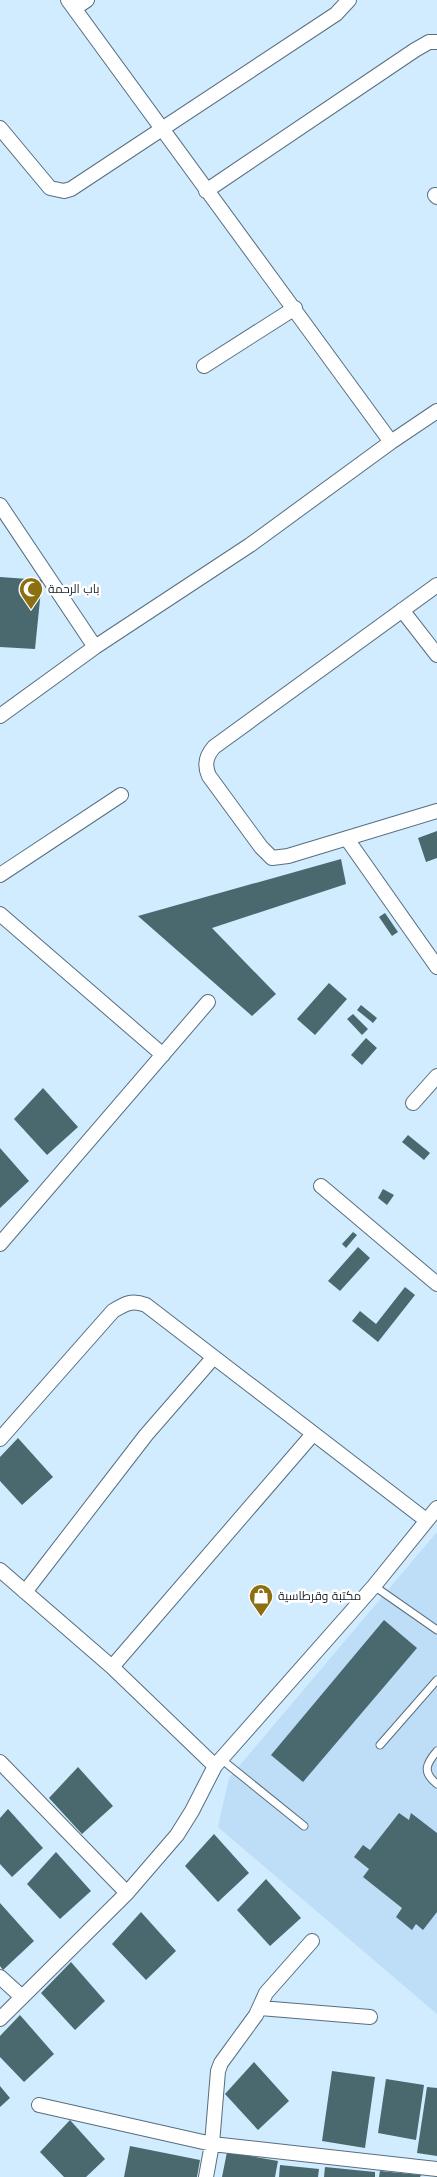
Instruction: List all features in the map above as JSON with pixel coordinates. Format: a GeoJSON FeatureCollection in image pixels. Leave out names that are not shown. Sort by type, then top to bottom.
{"type":"FeatureCollection","features":[{"type":"Feature","properties":{"kind":"street"},"geometry":{"type":"LineString","coordinates":[[0,128],[50,188],[64,191],[336,14],[349,0]]}},
{"type":"Feature","properties":{"kind":"street"},"geometry":{"type":"LineString","coordinates":[[77,3],[206,191],[295,308],[391,442]]}},
{"type":"Feature","properties":{"kind":"street"},"geometry":{"type":"LineString","coordinates":[[206,191],[415,50],[429,42],[437,42]]}},
{"type":"Feature","properties":{"kind":"street"},"geometry":{"type":"LineString","coordinates":[[204,366],[295,308]]}},
{"type":"Feature","properties":{"kind":"street"},"geometry":{"type":"LineString","coordinates":[[0,716],[95,646],[250,545],[391,442],[437,411]]}},
{"type":"Feature","properties":{"kind":"street"},"geometry":{"type":"LineString","coordinates":[[0,505],[95,646]]}},
{"type":"Feature","properties":{"kind":"street"},"geometry":{"type":"LineString","coordinates":[[437,585],[214,747],[206,760],[208,776],[261,847],[272,858],[278,859],[437,811]]}},
{"type":"Feature","properties":{"kind":"street"},"geometry":{"type":"LineString","coordinates":[[402,610],[437,656]]}},
{"type":"Feature","properties":{"kind":"street"},"geometry":{"type":"LineString","coordinates":[[0,875],[122,795]]}},
{"type":"Feature","properties":{"kind":"street"},"geometry":{"type":"LineString","coordinates":[[347,839],[437,967]]}},
{"type":"Feature","properties":{"kind":"street"},"geometry":{"type":"LineString","coordinates":[[0,914],[163,1055]]}},
{"type":"Feature","properties":{"kind":"street"},"geometry":{"type":"LineString","coordinates":[[0,1244],[208,1002]]}},
{"type":"Feature","properties":{"kind":"street"},"geometry":{"type":"LineString","coordinates":[[413,1103],[437,1076]]}},
{"type":"Feature","properties":{"kind":"street"},"geometry":{"type":"LineString","coordinates":[[321,1186],[437,1284]]}},
{"type":"Feature","properties":{"kind":"street"},"geometry":{"type":"LineString","coordinates":[[0,1439],[113,1311],[129,1302],[136,1301],[146,1306],[313,1434],[432,1517],[374,1586],[218,1762],[184,1826],[127,1893],[0,2019]]}},
{"type":"Feature","properties":{"kind":"street"},"geometry":{"type":"LineString","coordinates":[[25,1592],[146,1435],[213,1358]]}},
{"type":"Feature","properties":{"kind":"street"},"geometry":{"type":"LineString","coordinates":[[112,1667],[313,1434]]}},
{"type":"Feature","properties":{"kind":"street"},"geometry":{"type":"LineString","coordinates":[[0,1570],[218,1762]]}},
{"type":"Feature","properties":{"kind":"street"},"geometry":{"type":"LineString","coordinates":[[0,1762],[127,1893]]}},
{"type":"Feature","properties":{"kind":"street"},"geometry":{"type":"LineString","coordinates":[[206,2177],[212,2144],[218,2071],[227,2053],[260,2008],[269,1988],[312,1941]]}},
{"type":"Feature","properties":{"kind":"street"},"geometry":{"type":"LineString","coordinates":[[0,1977],[22,1998]]}},
{"type":"Feature","properties":{"kind":"street"},"geometry":{"type":"LineString","coordinates":[[260,2008],[370,2017]]}},
{"type":"Feature","properties":{"kind":"street"},"geometry":{"type":"LineString","coordinates":[[39,2105],[212,2144],[437,2169]]}},
{"type":"Feature","properties":{"kind":"lane"},"geometry":{"type":"LineString","coordinates":[[374,1586],[437,1630]]}},
{"type":"Feature","properties":{"kind":"lane"},"geometry":{"type":"LineString","coordinates":[[380,1745],[437,1680]]}},
{"type":"Feature","properties":{"kind":"lane"},"geometry":{"type":"LineString","coordinates":[[437,1751],[427,1763],[426,1769],[429,1777],[437,1784]]}},
{"type":"Feature","properties":{"kind":"lane"},"geometry":{"type":"LineString","coordinates":[[218,1762],[304,1826]]}},
{"type":"Feature","properties":{"kind":"shaded area"},"geometry":{"type":"Polygon","coordinates":[[[437,1532],[437,2014],[218,1827],[229,1778],[437,1532]]]}},
{"type":"Feature","properties":{"kind":"building"},"geometry":{"type":"Polygon","coordinates":[[[0,577],[42,580],[35,649],[0,647],[0,577]]]}},
{"type":"Feature","properties":{"kind":"building"},"geometry":{"type":"Polygon","coordinates":[[[437,831],[437,858],[426,862],[418,838],[437,831]]]}},
{"type":"Feature","properties":{"kind":"building"},"geometry":{"type":"Polygon","coordinates":[[[341,859],[346,884],[212,928],[276,994],[252,1016],[138,916],[341,859]]]}},
{"type":"Feature","properties":{"kind":"building"},"geometry":{"type":"Polygon","coordinates":[[[385,913],[398,932],[392,936],[379,917],[385,913]]]}},
{"type":"Feature","properties":{"kind":"building"},"geometry":{"type":"Polygon","coordinates":[[[329,983],[347,999],[315,1035],[297,1019],[329,983]]]}},
{"type":"Feature","properties":{"kind":"building"},"geometry":{"type":"Polygon","coordinates":[[[361,1005],[377,1018],[373,1023],[357,1010],[361,1005]]]}},
{"type":"Feature","properties":{"kind":"building"},"geometry":{"type":"Polygon","coordinates":[[[353,1014],[368,1029],[362,1035],[347,1019],[353,1014]]]}},
{"type":"Feature","properties":{"kind":"building"},"geometry":{"type":"Polygon","coordinates":[[[366,1038],[377,1048],[362,1065],[351,1055],[366,1038]]]}},
{"type":"Feature","properties":{"kind":"building"},"geometry":{"type":"Polygon","coordinates":[[[43,1088],[78,1127],[47,1155],[14,1119],[43,1088]]]}},
{"type":"Feature","properties":{"kind":"building"},"geometry":{"type":"Polygon","coordinates":[[[408,1135],[430,1153],[424,1160],[402,1142],[408,1135]]]}},
{"type":"Feature","properties":{"kind":"building"},"geometry":{"type":"Polygon","coordinates":[[[0,1148],[29,1181],[0,1208],[0,1148]]]}},
{"type":"Feature","properties":{"kind":"building"},"geometry":{"type":"Polygon","coordinates":[[[383,1189],[394,1195],[387,1205],[378,1198],[383,1189]]]}},
{"type":"Feature","properties":{"kind":"building"},"geometry":{"type":"Polygon","coordinates":[[[353,1232],[357,1235],[346,1248],[342,1244],[353,1232]]]}},
{"type":"Feature","properties":{"kind":"building"},"geometry":{"type":"Polygon","coordinates":[[[358,1247],[370,1258],[340,1291],[328,1281],[358,1247]]]}},
{"type":"Feature","properties":{"kind":"building"},"geometry":{"type":"Polygon","coordinates":[[[405,1287],[415,1295],[378,1342],[352,1321],[360,1311],[376,1324],[405,1287]]]}},
{"type":"Feature","properties":{"kind":"building"},"geometry":{"type":"Polygon","coordinates":[[[18,1438],[53,1477],[22,1505],[0,1481],[0,1457],[18,1438]]]}},
{"type":"Feature","properties":{"kind":"building"},"geometry":{"type":"Polygon","coordinates":[[[384,1620],[417,1648],[303,1782],[271,1755],[384,1620]]]}},
{"type":"Feature","properties":{"kind":"building"},"geometry":{"type":"Polygon","coordinates":[[[78,1767],[113,1806],[82,1834],[49,1798],[78,1767]]]}},
{"type":"Feature","properties":{"kind":"building"},"geometry":{"type":"Polygon","coordinates":[[[8,1809],[43,1848],[12,1877],[0,1864],[0,1818],[8,1809]]]}},
{"type":"Feature","properties":{"kind":"building"},"geometry":{"type":"Polygon","coordinates":[[[399,1813],[409,1820],[411,1813],[437,1833],[437,1912],[423,1930],[416,1924],[412,1930],[396,1917],[402,1908],[363,1877],[369,1869],[354,1857],[363,1845],[370,1850],[399,1813]]]}},
{"type":"Feature","properties":{"kind":"building"},"geometry":{"type":"Polygon","coordinates":[[[214,1834],[249,1873],[218,1902],[185,1866],[214,1834]]]}},
{"type":"Feature","properties":{"kind":"building"},"geometry":{"type":"Polygon","coordinates":[[[56,1852],[91,1891],[60,1919],[27,1884],[56,1852]]]}},
{"type":"Feature","properties":{"kind":"building"},"geometry":{"type":"Polygon","coordinates":[[[266,1879],[301,1918],[270,1946],[237,1910],[266,1879]]]}},
{"type":"Feature","properties":{"kind":"building"},"geometry":{"type":"Polygon","coordinates":[[[0,1903],[34,1941],[3,1970],[0,1966],[0,1903]]]}},
{"type":"Feature","properties":{"kind":"building"},"geometry":{"type":"Polygon","coordinates":[[[141,1912],[176,1951],[146,1980],[112,1944],[141,1912]]]}},
{"type":"Feature","properties":{"kind":"building"},"geometry":{"type":"Polygon","coordinates":[[[71,1962],[105,2001],[75,2030],[41,1993],[71,1962]]]}},
{"type":"Feature","properties":{"kind":"building"},"geometry":{"type":"Polygon","coordinates":[[[20,2015],[54,2054],[24,2082],[0,2057],[0,2036],[20,2015]]]}},
{"type":"Feature","properties":{"kind":"building"},"geometry":{"type":"Polygon","coordinates":[[[254,2062],[289,2101],[258,2130],[225,2094],[254,2062]]]}},
{"type":"Feature","properties":{"kind":"building"},"geometry":{"type":"Polygon","coordinates":[[[332,2071],[375,2077],[365,2148],[322,2141],[332,2071]]]}},
{"type":"Feature","properties":{"kind":"building"},"geometry":{"type":"Polygon","coordinates":[[[386,2079],[424,2085],[416,2140],[378,2133],[386,2079]]]}},
{"type":"Feature","properties":{"kind":"building"},"geometry":{"type":"Polygon","coordinates":[[[0,2086],[10,2098],[0,2107],[0,2086]]]}},
{"type":"Feature","properties":{"kind":"building"},"geometry":{"type":"Polygon","coordinates":[[[427,2087],[437,2088],[437,2156],[417,2153],[427,2087]]]}},
{"type":"Feature","properties":{"kind":"building"},"geometry":{"type":"Polygon","coordinates":[[[70,2120],[105,2159],[86,2177],[64,2177],[40,2152],[70,2120]]]}},
{"type":"Feature","properties":{"kind":"building"},"geometry":{"type":"Polygon","coordinates":[[[130,2146],[200,2160],[197,2177],[124,2177],[130,2146]]]}},
{"type":"Feature","properties":{"kind":"building"},"geometry":{"type":"Polygon","coordinates":[[[227,2152],[278,2161],[275,2177],[222,2177],[227,2152]]]}},
{"type":"Feature","properties":{"kind":"building"},"geometry":{"type":"Polygon","coordinates":[[[280,2165],[319,2169],[318,2177],[279,2177],[280,2165]]]}},
{"type":"Feature","properties":{"kind":"building"},"geometry":{"type":"Polygon","coordinates":[[[325,2167],[375,2172],[375,2177],[324,2177],[325,2167]]]}},
{"type":"Feature","properties":{"kind":"building"},"geometry":{"type":"Polygon","coordinates":[[[380,2171],[421,2175],[420,2177],[379,2177],[380,2171]]]}},
{"type":"Feature","properties":{"kind":"place","name":"باب الرحمة"},"geometry":{"type":"Point","coordinates":[31,610]}},
{"type":"Feature","properties":{"kind":"place","name":"مكتبة وقرطاسية"},"geometry":{"type":"Point","coordinates":[261,1617]}}]}
